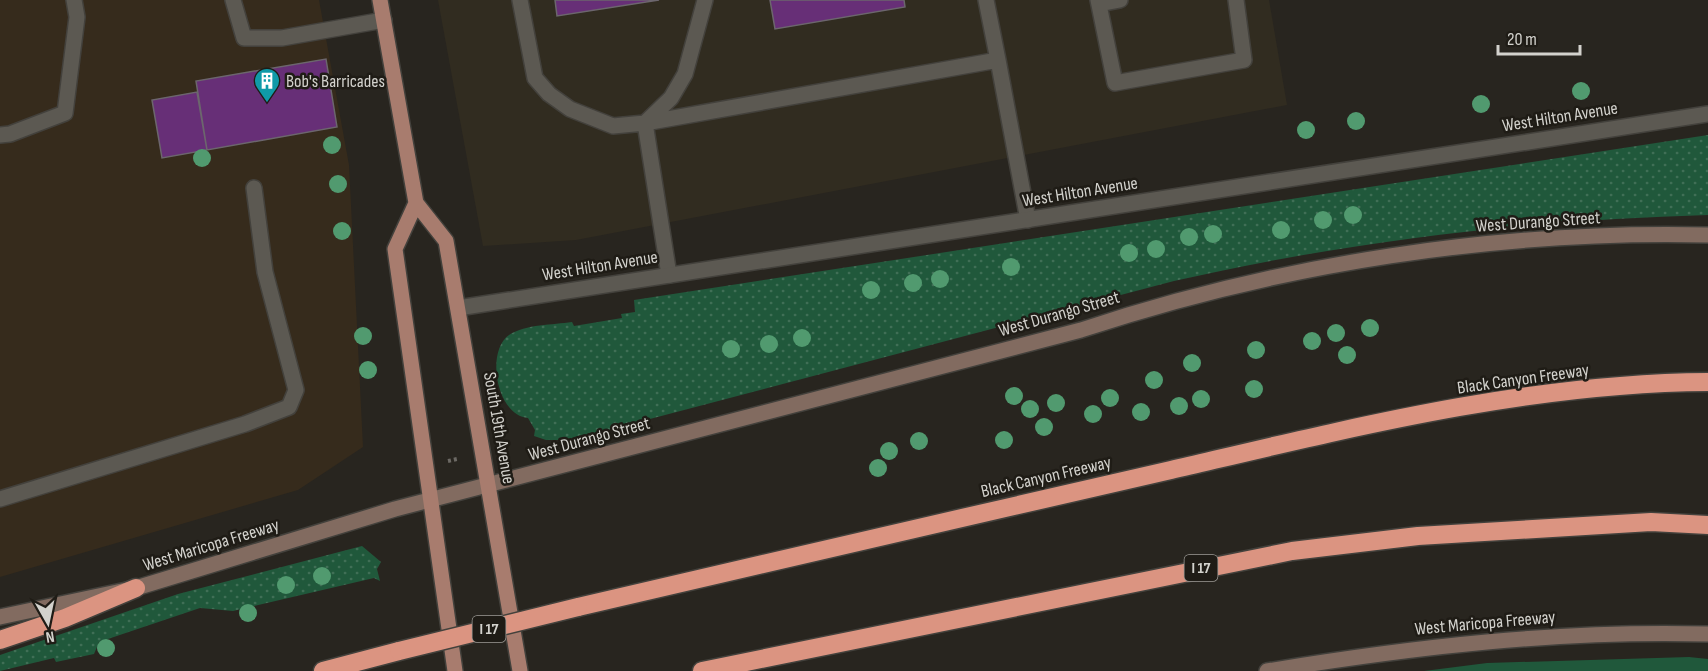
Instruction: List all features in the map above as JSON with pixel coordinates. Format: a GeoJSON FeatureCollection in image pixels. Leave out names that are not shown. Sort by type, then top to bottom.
{"type":"FeatureCollection","features":[{"type":"Feature","properties":{"kind":"highway","name":"Black Canyon Freeway"},"geometry":{"type":"LineString","coordinates":[[323,671],[578,607],[1344,430],[1518,398],[1662,382],[1708,381]]}},
{"type":"Feature","properties":{"kind":"highway","name":"I 17"},"geometry":{"type":"LineString","coordinates":[[702,671],[1292,551],[1429,535],[1651,522],[1708,525]]}},
{"type":"Feature","properties":{"kind":"highway"},"geometry":{"type":"LineString","coordinates":[[0,640],[65,618],[136,588]]}},
{"type":"Feature","properties":{"kind":"main road","name":"South 19th Avenue"},"geometry":{"type":"LineString","coordinates":[[380,0],[416,203],[446,241],[490,484],[520,671]]}},
{"type":"Feature","properties":{"kind":"main road"},"geometry":{"type":"LineString","coordinates":[[416,203],[395,249],[431,499],[438,569],[455,671]]}},
{"type":"Feature","properties":{"kind":"main road","name":"West Durango Street"},"geometry":{"type":"LineString","coordinates":[[431,499],[1069,333],[1151,306],[1319,267],[1504,242],[1655,234],[1708,235]]}},
{"type":"Feature","properties":{"kind":"main road","name":"West Maricopa Freeway"},"geometry":{"type":"LineString","coordinates":[[0,616],[136,588],[431,499]]}},
{"type":"Feature","properties":{"kind":"main road","name":"West Maricopa Freeway"},"geometry":{"type":"LineString","coordinates":[[1267,671],[1454,644],[1566,635],[1708,634]]}},
{"type":"Feature","properties":{"kind":"street"},"geometry":{"type":"LineString","coordinates":[[0,135],[10,134],[65,113],[77,17],[74,0]]}},
{"type":"Feature","properties":{"kind":"street"},"geometry":{"type":"LineString","coordinates":[[233,0],[244,38],[282,38],[384,20]]}},
{"type":"Feature","properties":{"kind":"street"},"geometry":{"type":"LineString","coordinates":[[520,0],[535,78],[549,94],[570,109],[613,126],[645,123],[998,60]]}},
{"type":"Feature","properties":{"kind":"street"},"geometry":{"type":"LineString","coordinates":[[645,123],[671,98],[685,74],[705,0]]}},
{"type":"Feature","properties":{"kind":"street"},"geometry":{"type":"LineString","coordinates":[[986,0],[1028,220]]}},
{"type":"Feature","properties":{"kind":"street"},"geometry":{"type":"LineString","coordinates":[[1120,0],[1098,2],[1115,83],[1244,60],[1236,0]]}},
{"type":"Feature","properties":{"kind":"street","name":"West Hilton Avenue"},"geometry":{"type":"LineString","coordinates":[[458,308],[1708,114]]}},
{"type":"Feature","properties":{"kind":"street"},"geometry":{"type":"LineString","coordinates":[[645,123],[669,275]]}},
{"type":"Feature","properties":{"kind":"street"},"geometry":{"type":"LineString","coordinates":[[0,499],[245,424],[290,406],[296,390],[265,272],[254,188]]}},
{"type":"Feature","properties":{"kind":"path"},"geometry":{"type":"LineString","coordinates":[[448,461],[457,459]]}},
{"type":"Feature","properties":{"kind":"shaded area"},"geometry":{"type":"Polygon","coordinates":[[[0,0],[319,0],[349,165],[363,447],[298,490],[0,577],[0,0]]]}},
{"type":"Feature","properties":{"kind":"shaded area"},"geometry":{"type":"Polygon","coordinates":[[[438,0],[1269,0],[1287,105],[576,240],[483,246],[438,0]]]}},
{"type":"Feature","properties":{"kind":"green space"},"geometry":{"type":"Polygon","coordinates":[[[1708,135],[1708,215],[1573,222],[1439,235],[1240,267],[1174,281],[570,440],[546,440],[534,436],[535,430],[528,418],[517,415],[509,407],[498,382],[497,355],[502,343],[509,335],[516,331],[540,326],[572,322],[574,326],[622,318],[621,314],[635,312],[634,300],[1708,135]]]}},
{"type":"Feature","properties":{"kind":"green space"},"geometry":{"type":"Polygon","coordinates":[[[362,546],[381,562],[377,569],[380,581],[374,578],[233,611],[200,608],[99,642],[94,654],[56,662],[54,658],[0,671],[0,655],[178,594],[362,546]]]}},
{"type":"Feature","properties":{"kind":"green space"},"geometry":{"type":"Polygon","coordinates":[[[1689,657],[1708,659],[1708,671],[1424,671],[1487,663],[1689,657]]]}},
{"type":"Feature","properties":{"kind":"building"},"geometry":{"type":"Polygon","coordinates":[[[555,0],[659,0],[557,16],[555,0]]]}},
{"type":"Feature","properties":{"kind":"building"},"geometry":{"type":"Polygon","coordinates":[[[770,0],[904,0],[905,7],[775,29],[770,0]]]}},
{"type":"Feature","properties":{"kind":"building","name":"Bob's Barricades"},"geometry":{"type":"Polygon","coordinates":[[[326,59],[337,127],[207,150],[196,81],[326,59]]]}},
{"type":"Feature","properties":{"kind":"building"},"geometry":{"type":"Polygon","coordinates":[[[197,92],[207,150],[162,158],[152,100],[197,92]]]}},
{"type":"Feature","properties":{"kind":"place","name":"Bob's Barricades"},"geometry":{"type":"Point","coordinates":[267,104]}}]}
